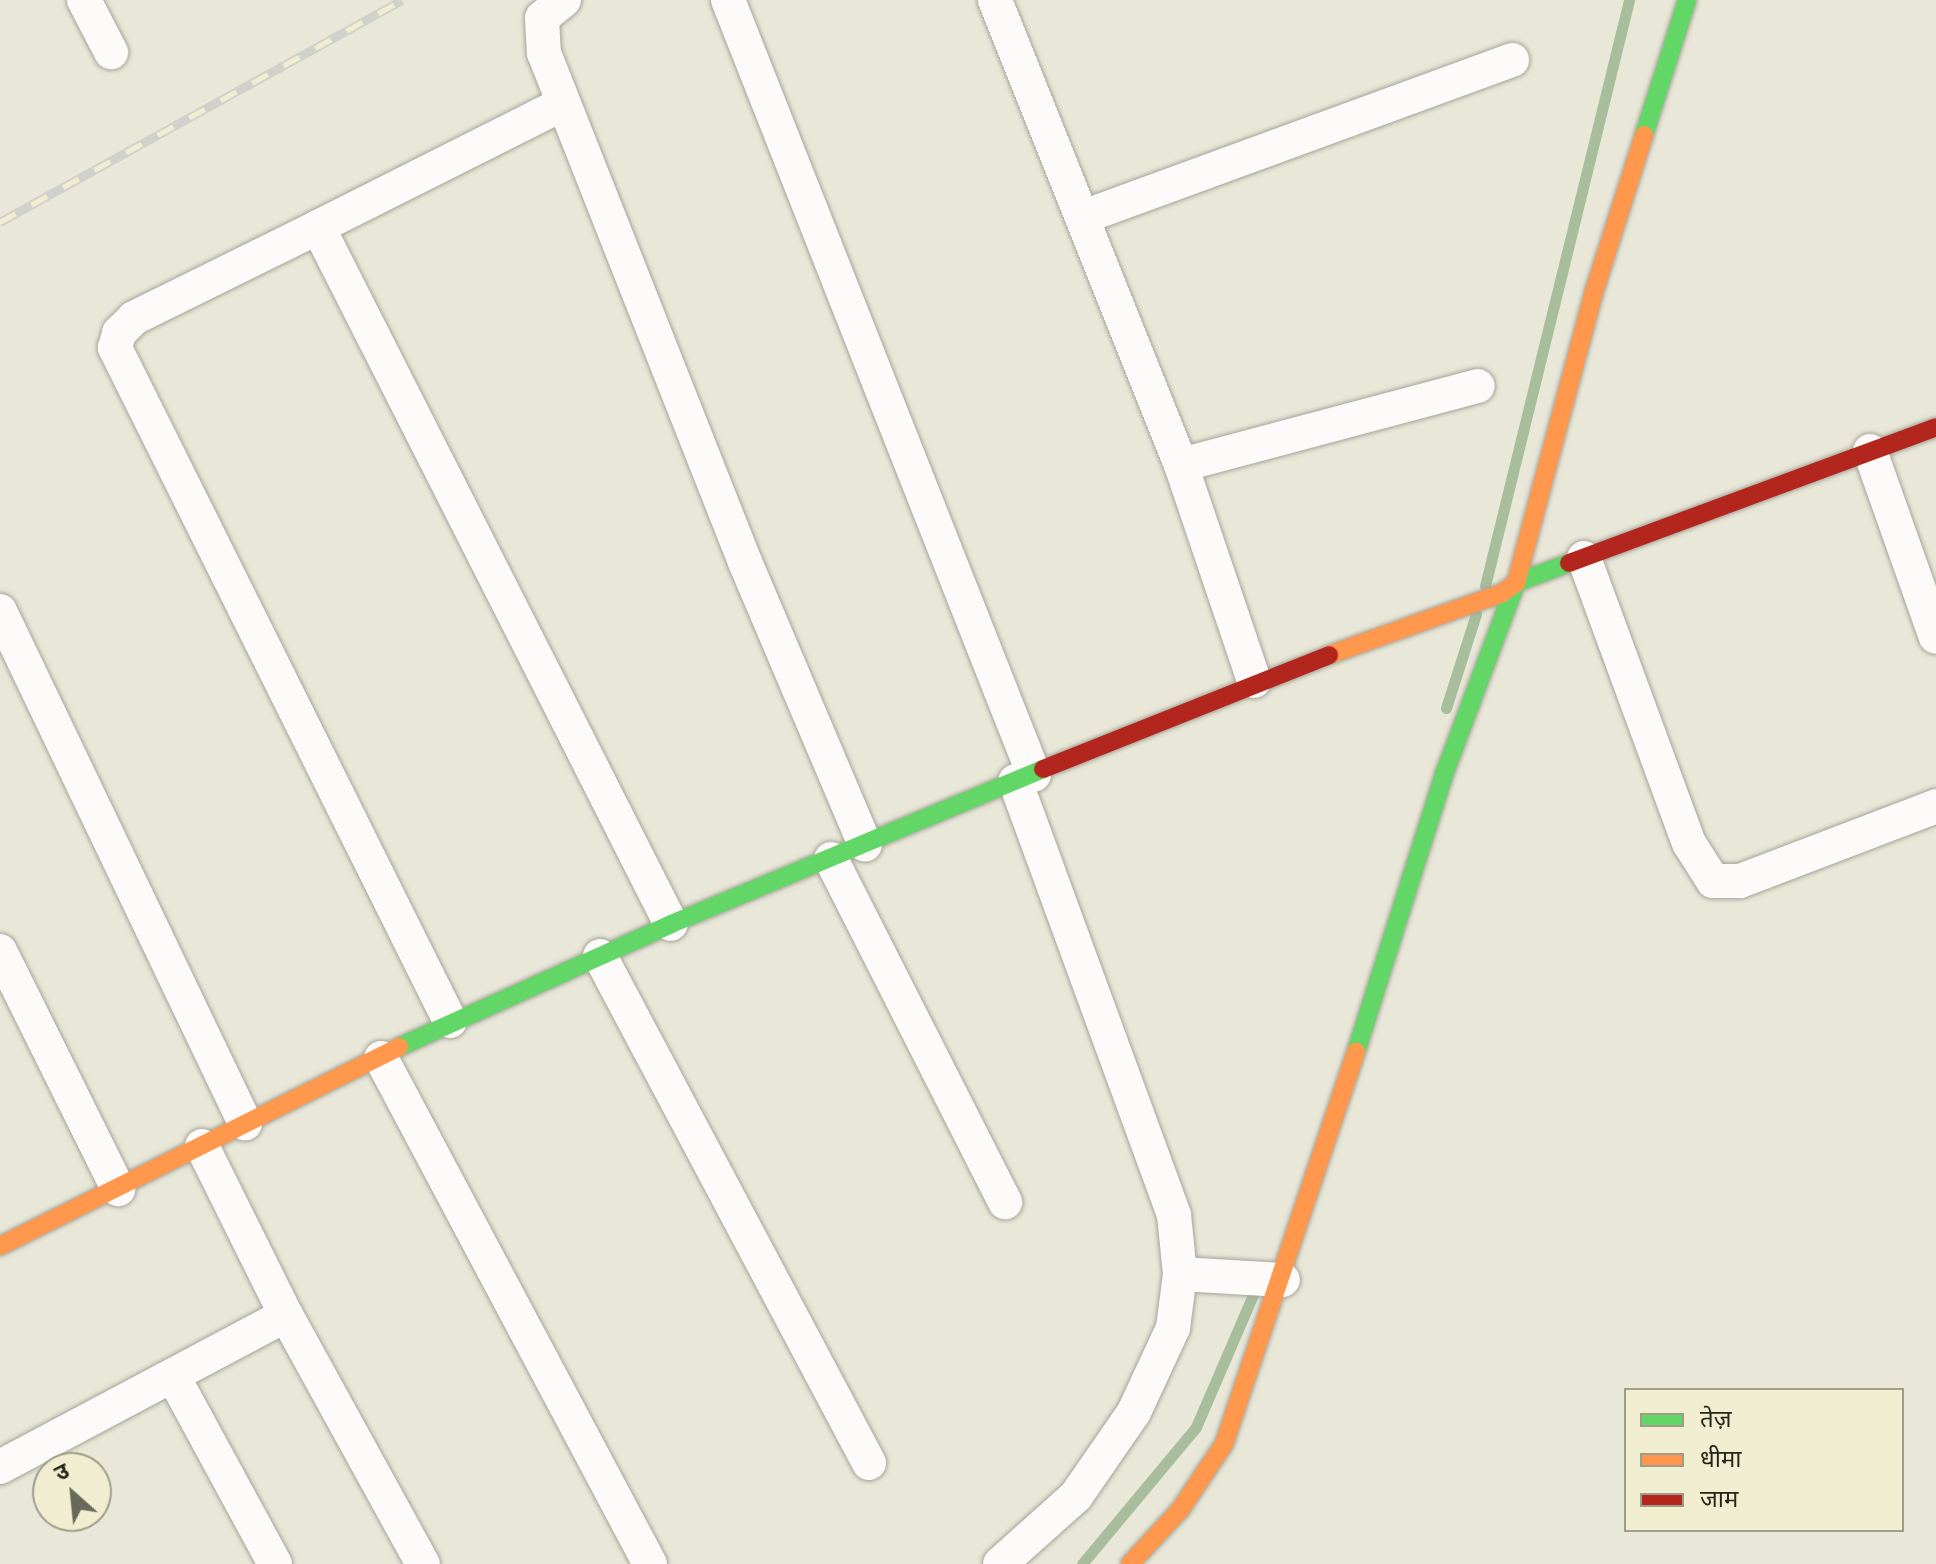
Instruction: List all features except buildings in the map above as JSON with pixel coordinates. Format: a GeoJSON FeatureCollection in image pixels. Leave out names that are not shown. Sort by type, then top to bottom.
{"type":"FeatureCollection","features":[{"type":"Feature","properties":{"kind":"street"},"geometry":{"type":"LineString","coordinates":[[84,0],[111,52]]}},
{"type":"Feature","properties":{"kind":"street"},"geometry":{"type":"LineString","coordinates":[[564,0],[542,18],[540,33],[563,104],[745,562],[865,845]]}},
{"type":"Feature","properties":{"kind":"street"},"geometry":{"type":"LineString","coordinates":[[728,0],[1024,778],[1174,1215],[1180,1274],[1173,1328],[1134,1412],[1076,1496],[1000,1564]]}},
{"type":"Feature","properties":{"kind":"street"},"geometry":{"type":"LineString","coordinates":[[995,0],[1181,465],[1254,681]]}},
{"type":"Feature","properties":{"kind":"street"},"geometry":{"type":"LineString","coordinates":[[1130,1564],[1180,1510],[1224,1444],[1269,1279],[1509,588],[1593,295],[1687,0]]}},
{"type":"Feature","properties":{"kind":"street"},"geometry":{"type":"LineString","coordinates":[[1083,217],[1512,60]]}},
{"type":"Feature","properties":{"kind":"street"},"geometry":{"type":"LineString","coordinates":[[450,1021],[115,348],[119,333],[134,318],[563,104]]}},
{"type":"Feature","properties":{"kind":"street"},"geometry":{"type":"LineString","coordinates":[[318,227],[671,924]]}},
{"type":"Feature","properties":{"kind":"street"},"geometry":{"type":"LineString","coordinates":[[1181,465],[1478,386]]}},
{"type":"Feature","properties":{"kind":"street"},"geometry":{"type":"LineString","coordinates":[[0,1246],[450,1021],[671,924],[1254,681],[1936,427]]}},
{"type":"Feature","properties":{"kind":"street"},"geometry":{"type":"LineString","coordinates":[[1870,451],[1936,637]]}},
{"type":"Feature","properties":{"kind":"street"},"geometry":{"type":"LineString","coordinates":[[1584,558],[1689,843],[1713,881],[1740,881],[1936,806]]}},
{"type":"Feature","properties":{"kind":"street"},"geometry":{"type":"LineString","coordinates":[[0,611],[245,1123]]}},
{"type":"Feature","properties":{"kind":"street"},"geometry":{"type":"LineString","coordinates":[[831,859],[1005,1202]]}},
{"type":"Feature","properties":{"kind":"street"},"geometry":{"type":"LineString","coordinates":[[0,951],[118,1189]]}},
{"type":"Feature","properties":{"kind":"street"},"geometry":{"type":"LineString","coordinates":[[600,956],[869,1463]]}},
{"type":"Feature","properties":{"kind":"street"},"geometry":{"type":"LineString","coordinates":[[381,1058],[650,1564]]}},
{"type":"Feature","properties":{"kind":"street"},"geometry":{"type":"LineString","coordinates":[[202,1146],[286,1315],[423,1564]]}},
{"type":"Feature","properties":{"kind":"street"},"geometry":{"type":"LineString","coordinates":[[1180,1274],[1269,1279]]}},
{"type":"Feature","properties":{"kind":"street"},"geometry":{"type":"LineString","coordinates":[[0,1467],[286,1315]]}},
{"type":"Feature","properties":{"kind":"street"},"geometry":{"type":"LineString","coordinates":[[173,1376],[275,1564]]}},
{"type":"Feature","properties":{"kind":"waterway"},"geometry":{"type":"LineString","coordinates":[[1485,586],[1629,0]]}},
{"type":"Feature","properties":{"kind":"waterway"},"geometry":{"type":"LineString","coordinates":[[1446,708],[1476,614]]}},
{"type":"Feature","properties":{"kind":"waterway"},"geometry":{"type":"LineString","coordinates":[[1082,1564],[1196,1427],[1258,1283]]}},
{"type":"Feature","properties":{"kind":"railway"},"geometry":{"type":"LineString","coordinates":[[0,222],[402,0]]}},
{"type":"Feature","properties":{"kind":"traffic: fast"},"geometry":{"type":"LineString","coordinates":[[1644,135],[1687,0]]}},
{"type":"Feature","properties":{"kind":"traffic: fast"},"geometry":{"type":"LineString","coordinates":[[1356,1052],[1445,772],[1516,583],[1569,563]]}},
{"type":"Feature","properties":{"kind":"traffic: fast"},"geometry":{"type":"LineString","coordinates":[[399,1047],[671,924],[1043,769]]}},
{"type":"Feature","properties":{"kind":"traffic: slow"},"geometry":{"type":"LineString","coordinates":[[1329,655],[1502,593],[1516,583],[1593,295],[1644,135]]}},
{"type":"Feature","properties":{"kind":"traffic: slow"},"geometry":{"type":"LineString","coordinates":[[0,1246],[399,1047]]}},
{"type":"Feature","properties":{"kind":"traffic: slow"},"geometry":{"type":"LineString","coordinates":[[1130,1564],[1180,1510],[1224,1444],[1356,1052]]}},
{"type":"Feature","properties":{"kind":"traffic: jam"},"geometry":{"type":"LineString","coordinates":[[1569,563],[1936,427]]}},
{"type":"Feature","properties":{"kind":"traffic: jam"},"geometry":{"type":"LineString","coordinates":[[1043,769],[1329,655]]}}]}
